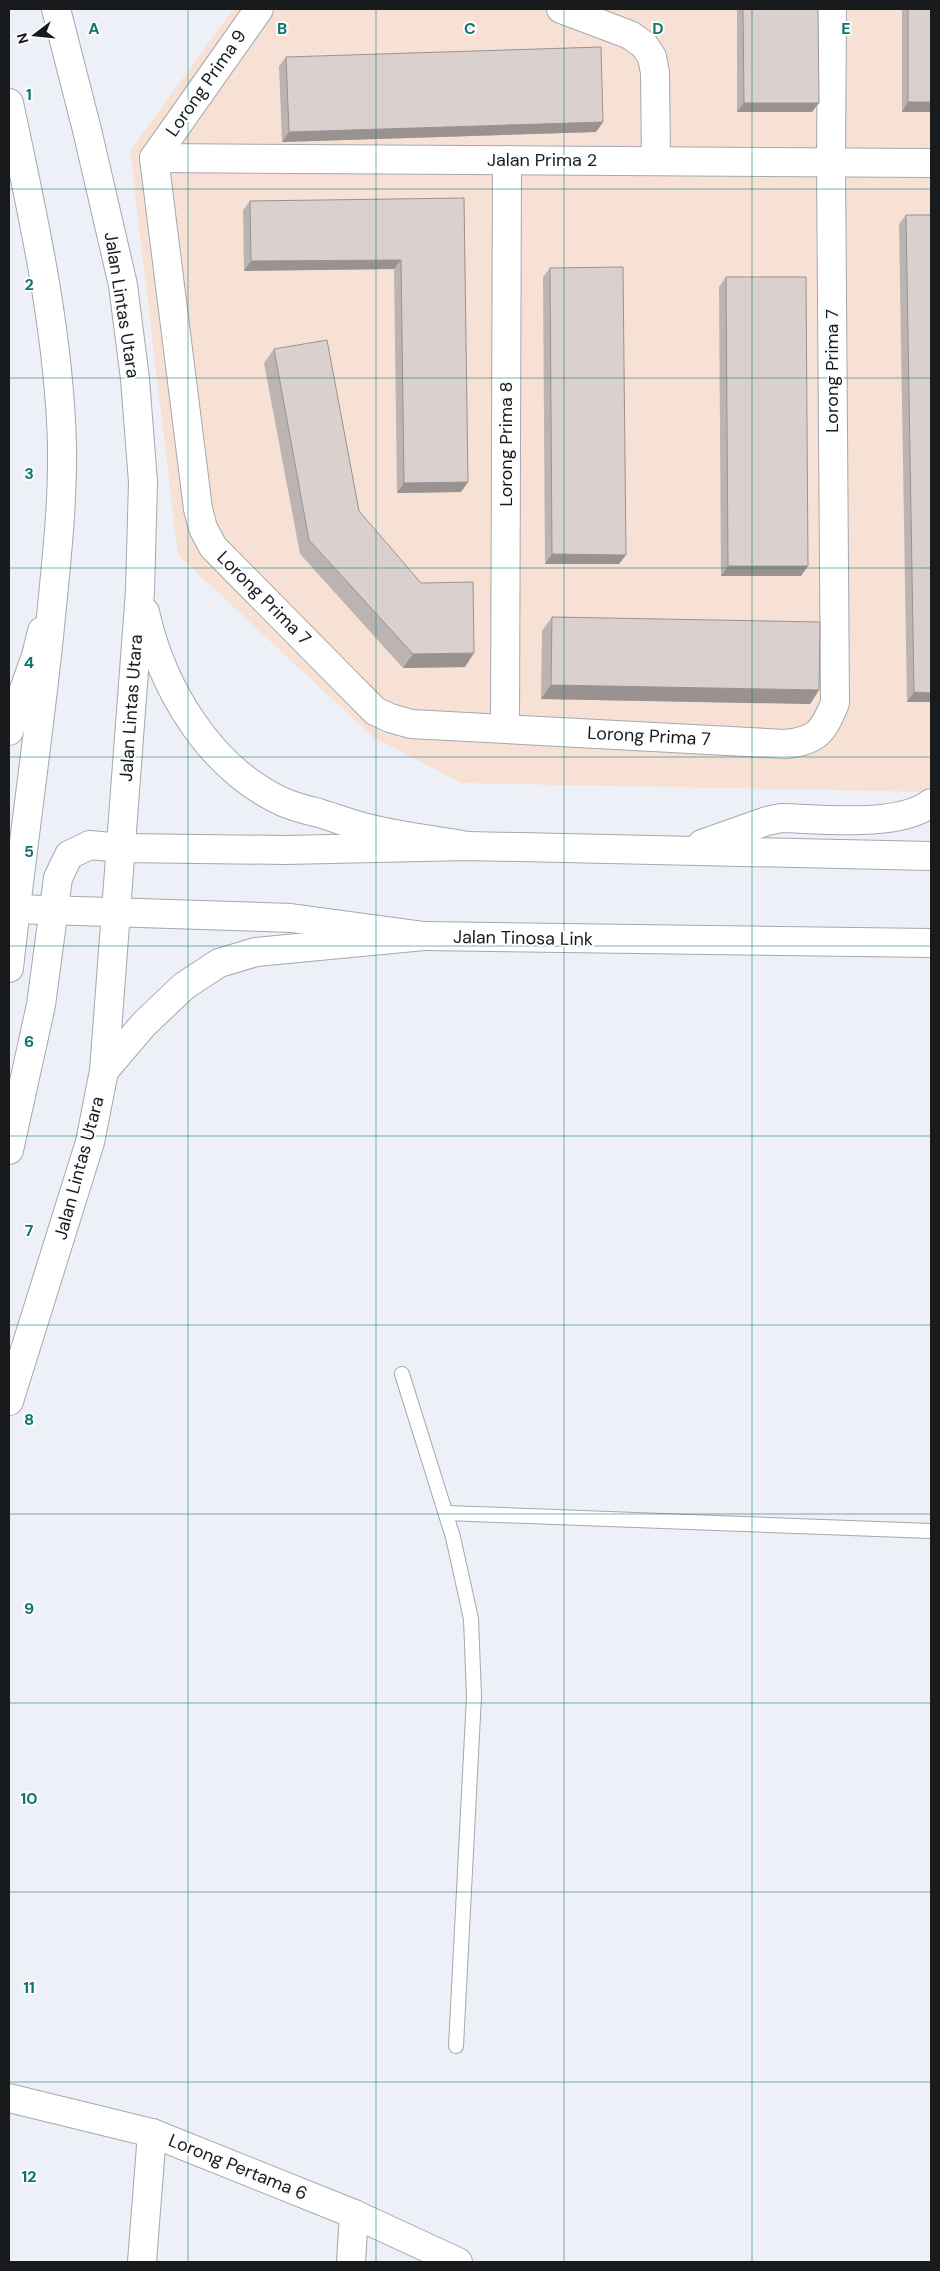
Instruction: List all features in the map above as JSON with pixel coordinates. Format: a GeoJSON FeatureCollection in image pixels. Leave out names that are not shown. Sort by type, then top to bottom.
{"type":"FeatureCollection","features":[{"type":"Feature","properties":{"kind":"main road","name":"Jalan Lintas Utara"},"geometry":{"type":"LineString","coordinates":[[9,1401],[90,1142],[104,1070],[140,591],[143,482],[135,379],[122,285],[87,130],[56,9]]}},
{"type":"Feature","properties":{"kind":"main road","name":"Lorong Prima 9"},"geometry":{"type":"LineString","coordinates":[[154,158],[259,9]]}},
{"type":"Feature","properties":{"kind":"main road"},"geometry":{"type":"LineString","coordinates":[[561,9],[630,35],[644,45],[652,57],[655,73],[656,160]]}},
{"type":"Feature","properties":{"kind":"main road","name":"Lorong Prima 7"},"geometry":{"type":"LineString","coordinates":[[154,158],[202,528],[214,548],[375,711],[411,724],[785,744],[804,742],[818,735],[827,722],[835,703],[831,162],[832,9]]}},
{"type":"Feature","properties":{"kind":"main road"},"geometry":{"type":"LineString","coordinates":[[9,103],[32,211],[57,366],[62,445],[61,517],[40,730],[12,909],[9,968]]}},
{"type":"Feature","properties":{"kind":"main road","name":"Jalan Prima 2"},"geometry":{"type":"LineString","coordinates":[[154,158],[931,162]]}},
{"type":"Feature","properties":{"kind":"main road","name":"Lorong Prima 8"},"geometry":{"type":"LineString","coordinates":[[505,728],[507,160]]}},
{"type":"Feature","properties":{"kind":"main road"},"geometry":{"type":"LineString","coordinates":[[9,731],[36,656],[54,584]]}},
{"type":"Feature","properties":{"kind":"main road"},"geometry":{"type":"LineString","coordinates":[[140,591],[152,642],[172,686],[194,725],[220,757],[251,784],[284,802],[367,828],[468,846]]}},
{"type":"Feature","properties":{"kind":"main road"},"geometry":{"type":"LineString","coordinates":[[686,849],[767,820],[781,818],[872,820],[906,815],[931,803]]}},
{"type":"Feature","properties":{"kind":"main road"},"geometry":{"type":"LineString","coordinates":[[9,1150],[41,1005],[58,878],[69,855],[90,845],[122,848],[285,850],[468,846],[686,849],[931,856]]}},
{"type":"Feature","properties":{"kind":"main road","name":"Jalan Tinosa Link"},"geometry":{"type":"LineString","coordinates":[[12,909],[291,918],[424,936],[931,943]]}},
{"type":"Feature","properties":{"kind":"main road"},"geometry":{"type":"LineString","coordinates":[[104,1070],[144,1024],[177,993],[219,963],[256,952],[424,936]]}},
{"type":"Feature","properties":{"kind":"main road","name":"Lorong Pertama 6"},"geometry":{"type":"LineString","coordinates":[[9,2098],[152,2133],[354,2214],[458,2262]]}},
{"type":"Feature","properties":{"kind":"main road"},"geometry":{"type":"LineString","coordinates":[[142,2262],[152,2133]]}},
{"type":"Feature","properties":{"kind":"main road"},"geometry":{"type":"LineString","coordinates":[[351,2262],[354,2214]]}},
{"type":"Feature","properties":{"kind":"lane"},"geometry":{"type":"LineString","coordinates":[[402,1374],[454,1537],[470,1619],[474,1696],[456,2046]]}},
{"type":"Feature","properties":{"kind":"lane"},"geometry":{"type":"LineString","coordinates":[[446,1513],[931,1530]]}},
{"type":"Feature","properties":{"kind":"shaded area"},"geometry":{"type":"Polygon","coordinates":[[[233,9],[931,9],[931,792],[461,783],[373,737],[178,555],[130,151],[233,9]]]}},
{"type":"Feature","properties":{"kind":"building"},"geometry":{"type":"Polygon","coordinates":[[[743,9],[818,9],[819,103],[744,103],[743,9]]]}},
{"type":"Feature","properties":{"kind":"building"},"geometry":{"type":"Polygon","coordinates":[[[908,9],[931,9],[931,102],[908,102],[908,9]]]}},
{"type":"Feature","properties":{"kind":"building"},"geometry":{"type":"Polygon","coordinates":[[[601,47],[603,122],[289,132],[286,57],[601,47]]]}},
{"type":"Feature","properties":{"kind":"building"},"geometry":{"type":"Polygon","coordinates":[[[464,198],[468,482],[404,483],[401,260],[251,261],[250,201],[464,198]]]}},
{"type":"Feature","properties":{"kind":"building"},"geometry":{"type":"Polygon","coordinates":[[[906,215],[931,215],[931,693],[914,692],[906,215]]]}},
{"type":"Feature","properties":{"kind":"building"},"geometry":{"type":"Polygon","coordinates":[[[623,267],[626,555],[552,554],[550,268],[623,267]]]}},
{"type":"Feature","properties":{"kind":"building"},"geometry":{"type":"Polygon","coordinates":[[[726,277],[806,277],[808,566],[728,566],[726,277]]]}},
{"type":"Feature","properties":{"kind":"building"},"geometry":{"type":"Polygon","coordinates":[[[327,340],[359,511],[421,583],[473,582],[474,653],[413,654],[309,540],[274,349],[327,340]]]}},
{"type":"Feature","properties":{"kind":"building"},"geometry":{"type":"Polygon","coordinates":[[[552,617],[820,622],[819,690],[551,685],[552,617]]]}}]}
